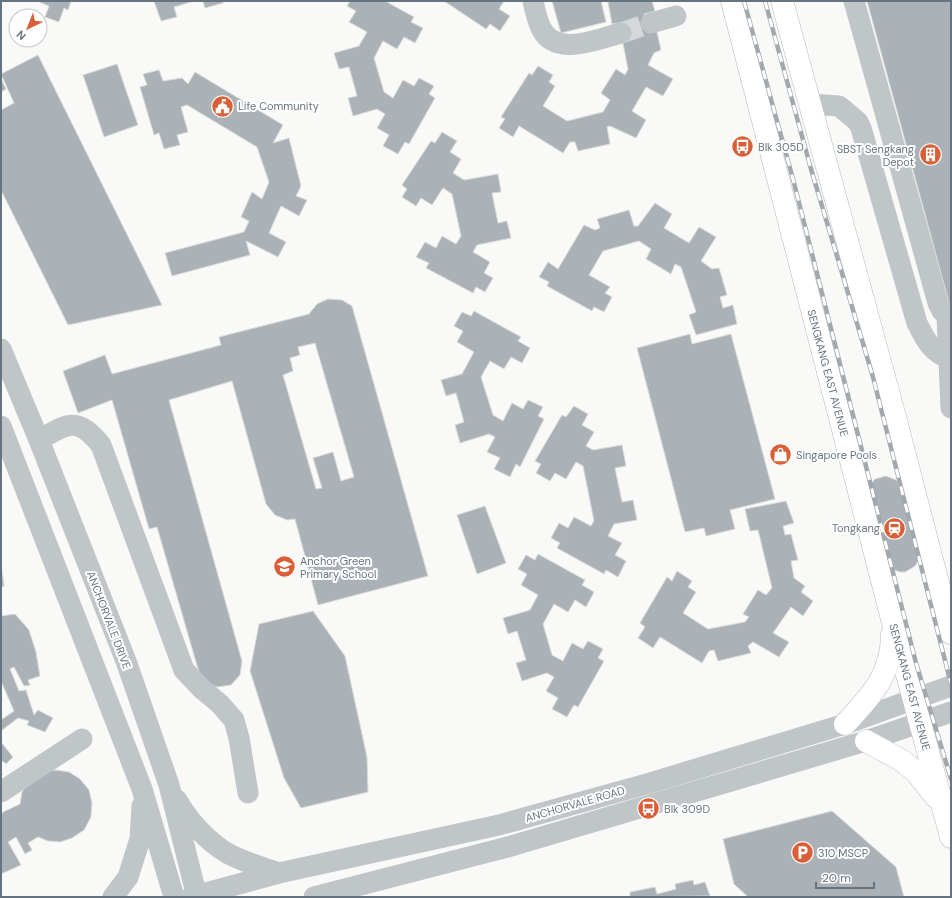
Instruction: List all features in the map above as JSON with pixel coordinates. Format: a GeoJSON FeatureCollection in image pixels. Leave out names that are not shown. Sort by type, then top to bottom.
{"type":"FeatureCollection","features":[{"type":"Feature","properties":{"kind":"main road","name":"SENGKANG EAST AVENUE"},"geometry":{"type":"LineString","coordinates":[[732,1],[892,619],[914,698],[919,723],[951,837]]}},
{"type":"Feature","properties":{"kind":"main road"},"geometry":{"type":"LineString","coordinates":[[782,1],[895,417],[951,633]]}},
{"type":"Feature","properties":{"kind":"main road"},"geometry":{"type":"LineString","coordinates":[[845,724],[869,697],[886,672],[892,651],[892,619]]}},
{"type":"Feature","properties":{"kind":"main road"},"geometry":{"type":"LineString","coordinates":[[866,741],[901,760],[915,771],[941,802]]}},
{"type":"Feature","properties":{"kind":"street"},"geometry":{"type":"LineString","coordinates":[[533,1],[541,28],[552,40],[560,43],[576,45],[621,33]]}},
{"type":"Feature","properties":{"kind":"street"},"geometry":{"type":"LineString","coordinates":[[854,1],[938,304],[949,316],[951,408]]}},
{"type":"Feature","properties":{"kind":"street"},"geometry":{"type":"LineString","coordinates":[[651,23],[676,16]]}},
{"type":"Feature","properties":{"kind":"street"},"geometry":{"type":"LineString","coordinates":[[810,104],[839,106],[858,122],[862,128],[916,323],[926,342],[937,353],[951,359]]}},
{"type":"Feature","properties":{"kind":"street","name":"ANCHORVALE DRIVE"},"geometry":{"type":"LineString","coordinates":[[1,349],[39,440],[126,661],[169,785],[195,897]]}},
{"type":"Feature","properties":{"kind":"street"},"geometry":{"type":"LineString","coordinates":[[39,440],[66,425],[79,426],[91,433],[101,445],[184,670],[202,690],[220,704],[234,720],[239,738],[248,792]]}},
{"type":"Feature","properties":{"kind":"street"},"geometry":{"type":"LineString","coordinates":[[1,426],[142,790],[174,897]]}},
{"type":"Feature","properties":{"kind":"street","name":"ANCHORVALE ROAD"},"geometry":{"type":"LineString","coordinates":[[195,897],[279,873],[500,825],[650,783],[845,724],[951,686]]}},
{"type":"Feature","properties":{"kind":"street","name":"ANCHORVALE ROAD"},"geometry":{"type":"LineString","coordinates":[[314,897],[508,847],[866,741],[951,712]]}},
{"type":"Feature","properties":{"kind":"street"},"geometry":{"type":"LineString","coordinates":[[1,792],[82,739]]}},
{"type":"Feature","properties":{"kind":"street"},"geometry":{"type":"LineString","coordinates":[[169,785],[184,812],[217,846],[229,854],[279,873]]}},
{"type":"Feature","properties":{"kind":"street"},"geometry":{"type":"LineString","coordinates":[[113,897],[128,877],[140,839],[142,790]]}},
{"type":"Feature","properties":{"kind":"building"},"geometry":{"type":"Polygon","coordinates":[[[37,1],[71,1],[68,10],[64,8],[59,22],[48,18],[49,6],[37,1]]]}},
{"type":"Feature","properties":{"kind":"building"},"geometry":{"type":"Polygon","coordinates":[[[154,1],[194,1],[174,7],[177,17],[161,21],[154,1]]]}},
{"type":"Feature","properties":{"kind":"building"},"geometry":{"type":"Polygon","coordinates":[[[203,1],[223,1],[223,3],[205,8],[203,1]]]}},
{"type":"Feature","properties":{"kind":"building"},"geometry":{"type":"Polygon","coordinates":[[[350,1],[385,1],[414,17],[411,22],[423,28],[415,43],[404,37],[397,49],[383,41],[374,58],[384,92],[393,98],[403,80],[414,86],[419,78],[434,86],[429,94],[435,98],[409,144],[405,142],[398,154],[383,146],[389,135],[377,128],[385,114],[377,109],[353,116],[348,98],[357,96],[349,67],[339,69],[334,53],[359,46],[367,32],[349,22],[356,11],[347,6],[350,1]]]}},
{"type":"Feature","properties":{"kind":"building"},"geometry":{"type":"Polygon","coordinates":[[[444,1],[504,1],[499,9],[510,16],[500,31],[490,24],[486,29],[444,1]]]}},
{"type":"Feature","properties":{"kind":"building"},"geometry":{"type":"Polygon","coordinates":[[[552,1],[601,1],[606,22],[561,33],[552,1]]]}},
{"type":"Feature","properties":{"kind":"building"},"geometry":{"type":"Polygon","coordinates":[[[652,1],[655,11],[644,14],[648,25],[655,23],[661,50],[654,53],[648,65],[673,79],[663,96],[646,87],[632,111],[646,120],[636,138],[610,126],[607,127],[610,144],[578,151],[575,142],[570,142],[563,153],[519,126],[513,137],[499,128],[505,119],[501,117],[529,73],[532,75],[538,66],[553,75],[549,82],[555,86],[543,106],[567,121],[603,112],[610,100],[601,93],[616,69],[625,75],[628,69],[619,23],[612,24],[608,2],[652,1]]]}},
{"type":"Feature","properties":{"kind":"building","name":"SBST Sengkang Depot"},"geometry":{"type":"Polygon","coordinates":[[[867,1],[951,1],[951,310],[867,1]]]}},
{"type":"Feature","properties":{"kind":"building"},"geometry":{"type":"Polygon","coordinates":[[[38,55],[162,305],[68,325],[1,190],[1,110],[14,103],[1,74],[38,55]]]}},
{"type":"Feature","properties":{"kind":"building"},"geometry":{"type":"Polygon","coordinates":[[[117,64],[138,125],[104,137],[83,75],[117,64]]]}},
{"type":"Feature","properties":{"kind":"building"},"geometry":{"type":"Polygon","coordinates":[[[159,70],[163,81],[182,78],[188,84],[195,72],[283,125],[273,143],[289,138],[301,186],[296,196],[307,200],[299,216],[281,206],[269,233],[286,242],[278,257],[246,241],[250,255],[172,276],[165,253],[244,232],[249,221],[241,217],[252,192],[262,199],[269,182],[257,147],[187,105],[181,107],[188,132],[177,135],[180,145],[164,149],[159,133],[154,135],[140,87],[147,85],[143,74],[159,70]]]}},
{"type":"Feature","properties":{"kind":"building"},"geometry":{"type":"Polygon","coordinates":[[[1,79],[6,89],[1,92],[1,79]]]}},
{"type":"Feature","properties":{"kind":"building"},"geometry":{"type":"Polygon","coordinates":[[[442,132],[457,141],[450,152],[461,159],[453,173],[464,180],[498,174],[501,192],[492,193],[498,223],[507,221],[511,238],[477,245],[473,252],[490,262],[484,273],[493,278],[485,292],[476,287],[473,293],[426,268],[429,263],[416,257],[425,242],[436,248],[442,236],[456,244],[461,236],[452,194],[443,188],[432,205],[421,198],[416,206],[402,197],[407,189],[402,185],[431,141],[435,143],[442,132]]]}},
{"type":"Feature","properties":{"kind":"building"},"geometry":{"type":"Polygon","coordinates":[[[655,203],[672,214],[664,228],[689,243],[699,227],[716,237],[701,261],[712,269],[719,268],[727,295],[720,297],[723,308],[733,305],[737,324],[696,335],[689,315],[696,312],[681,267],[675,264],[671,274],[646,259],[651,249],[639,241],[603,251],[589,275],[610,287],[605,293],[612,297],[604,312],[594,307],[592,311],[547,286],[549,282],[539,277],[548,262],[558,269],[584,225],[595,230],[600,228],[597,219],[629,210],[634,226],[638,226],[655,203]]]}},
{"type":"Feature","properties":{"kind":"building"},"geometry":{"type":"Polygon","coordinates":[[[328,299],[342,300],[352,306],[428,576],[318,605],[295,519],[287,520],[275,515],[266,504],[232,381],[169,400],[242,661],[240,675],[231,685],[217,687],[205,682],[198,669],[157,527],[149,529],[112,400],[78,413],[63,371],[105,355],[112,374],[221,345],[219,337],[309,314],[317,304],[328,299]],[[315,343],[298,347],[300,355],[290,358],[293,371],[283,375],[316,489],[322,488],[313,458],[333,452],[341,481],[354,477],[315,343]]]}},
{"type":"Feature","properties":{"kind":"building"},"geometry":{"type":"Polygon","coordinates":[[[474,311],[521,337],[518,341],[530,348],[522,363],[511,357],[504,369],[490,361],[481,377],[493,415],[503,421],[512,403],[523,409],[528,400],[543,407],[538,416],[544,419],[520,467],[516,464],[510,477],[494,469],[500,458],[487,452],[495,437],[489,434],[460,443],[455,425],[464,422],[456,393],[446,396],[441,380],[462,374],[474,352],[457,342],[463,331],[454,326],[462,312],[471,316],[474,311]]]}},
{"type":"Feature","properties":{"kind":"building"},"geometry":{"type":"Polygon","coordinates":[[[690,334],[692,344],[731,334],[775,499],[730,510],[735,529],[706,536],[704,528],[685,532],[637,348],[690,334]]]}},
{"type":"Feature","properties":{"kind":"building"},"geometry":{"type":"Polygon","coordinates":[[[574,406],[588,414],[582,425],[594,432],[586,446],[593,450],[622,445],[626,466],[615,468],[622,502],[633,500],[637,520],[614,524],[608,536],[622,543],[615,555],[626,561],[618,577],[606,570],[604,574],[557,548],[560,543],[551,538],[559,523],[568,528],[574,517],[591,526],[594,521],[583,466],[576,462],[566,479],[555,473],[550,481],[536,473],[541,464],[535,461],[562,415],[566,417],[574,406]]]}},
{"type":"Feature","properties":{"kind":"building","name":"Tongkang"},"geometry":{"type":"Polygon","coordinates":[[[886,476],[896,480],[902,489],[919,550],[918,561],[915,566],[905,572],[900,572],[889,568],[868,487],[875,479],[886,476]]]}},
{"type":"Feature","properties":{"kind":"building"},"geometry":{"type":"Polygon","coordinates":[[[786,501],[794,523],[783,526],[785,535],[791,534],[798,560],[791,561],[794,578],[805,586],[801,592],[813,601],[803,616],[791,607],[773,633],[789,642],[779,657],[753,642],[748,646],[751,653],[718,661],[714,650],[709,651],[702,663],[660,637],[653,648],[638,638],[645,627],[640,623],[667,577],[672,581],[677,571],[692,581],[688,587],[696,592],[683,613],[708,629],[745,622],[749,617],[743,614],[758,590],[766,595],[772,588],[758,530],[750,531],[745,509],[786,501]]]}},
{"type":"Feature","properties":{"kind":"building"},"geometry":{"type":"Polygon","coordinates":[[[485,506],[506,563],[477,574],[457,515],[485,506]]]}},
{"type":"Feature","properties":{"kind":"building"},"geometry":{"type":"Polygon","coordinates":[[[538,554],[585,580],[582,585],[594,592],[586,607],[575,600],[568,612],[554,604],[543,624],[552,655],[563,661],[572,643],[583,649],[588,641],[603,649],[598,658],[604,661],[578,707],[574,705],[567,717],[552,709],[558,698],[546,691],[554,677],[547,673],[522,681],[516,663],[526,660],[517,631],[508,634],[503,618],[530,610],[538,595],[521,585],[527,574],[518,569],[526,555],[535,560],[538,554]]]}},
{"type":"Feature","properties":{"kind":"building"},"geometry":{"type":"Polygon","coordinates":[[[1,563],[4,586],[1,587],[1,563]]]}},
{"type":"Feature","properties":{"kind":"building"},"geometry":{"type":"Polygon","coordinates":[[[313,611],[345,656],[367,757],[368,792],[301,808],[284,778],[250,671],[259,624],[313,611]]]}},
{"type":"Feature","properties":{"kind":"building"},"geometry":{"type":"Polygon","coordinates":[[[15,614],[29,630],[36,652],[40,676],[28,680],[30,685],[24,686],[14,667],[10,669],[19,691],[26,690],[34,715],[38,710],[53,718],[45,732],[27,725],[29,721],[18,718],[1,731],[1,720],[14,711],[1,681],[1,616],[15,614]]]}},
{"type":"Feature","properties":{"kind":"building"},"geometry":{"type":"Polygon","coordinates":[[[1,742],[13,757],[6,764],[3,761],[1,763],[1,742]]]}},
{"type":"Feature","properties":{"kind":"building"},"geometry":{"type":"Polygon","coordinates":[[[55,770],[69,772],[80,779],[89,790],[92,803],[91,817],[84,830],[72,838],[60,842],[48,841],[38,837],[28,843],[32,850],[25,854],[16,837],[8,842],[21,865],[1,874],[1,813],[20,804],[22,792],[30,780],[42,773],[55,770]]]}},
{"type":"Feature","properties":{"kind":"building","name":"310 MSCP"},"geometry":{"type":"Polygon","coordinates":[[[832,811],[896,867],[904,897],[748,897],[734,884],[723,839],[832,811]]]}},
{"type":"Feature","properties":{"kind":"building"},"geometry":{"type":"Polygon","coordinates":[[[693,880],[694,885],[705,882],[710,896],[630,897],[630,892],[655,887],[657,894],[676,889],[675,884],[693,880]]]}},
{"type":"Feature","properties":{"kind":"tunnel"},"geometry":{"type":"LineString","coordinates":[[621,33],[651,23]]}},
{"type":"Feature","properties":{"kind":"railway"},"geometry":{"type":"LineString","coordinates":[[744,1],[793,179],[916,663],[951,779]]}},
{"type":"Feature","properties":{"kind":"railway"},"geometry":{"type":"LineString","coordinates":[[765,1],[811,169],[873,377],[951,684]]}},
{"type":"Feature","properties":{"kind":"place","name":"Life Community"},"geometry":{"type":"Point","coordinates":[222,106]}},
{"type":"Feature","properties":{"kind":"place","name":"Blk 305D"},"geometry":{"type":"Point","coordinates":[743,147]}},
{"type":"Feature","properties":{"kind":"place","name":"SBST Sengkang Depot"},"geometry":{"type":"Point","coordinates":[930,155]}},
{"type":"Feature","properties":{"kind":"place","name":"Singapore Pools"},"geometry":{"type":"Point","coordinates":[781,455]}},
{"type":"Feature","properties":{"kind":"place","name":"Tongkang"},"geometry":{"type":"Point","coordinates":[895,528]}},
{"type":"Feature","properties":{"kind":"place","name":"Anchor Green Primary School"},"geometry":{"type":"Point","coordinates":[285,567]}},
{"type":"Feature","properties":{"kind":"place","name":"Blk 309D"},"geometry":{"type":"Point","coordinates":[648,809]}},
{"type":"Feature","properties":{"kind":"place","name":"310 MSCP"},"geometry":{"type":"Point","coordinates":[803,853]}}]}
